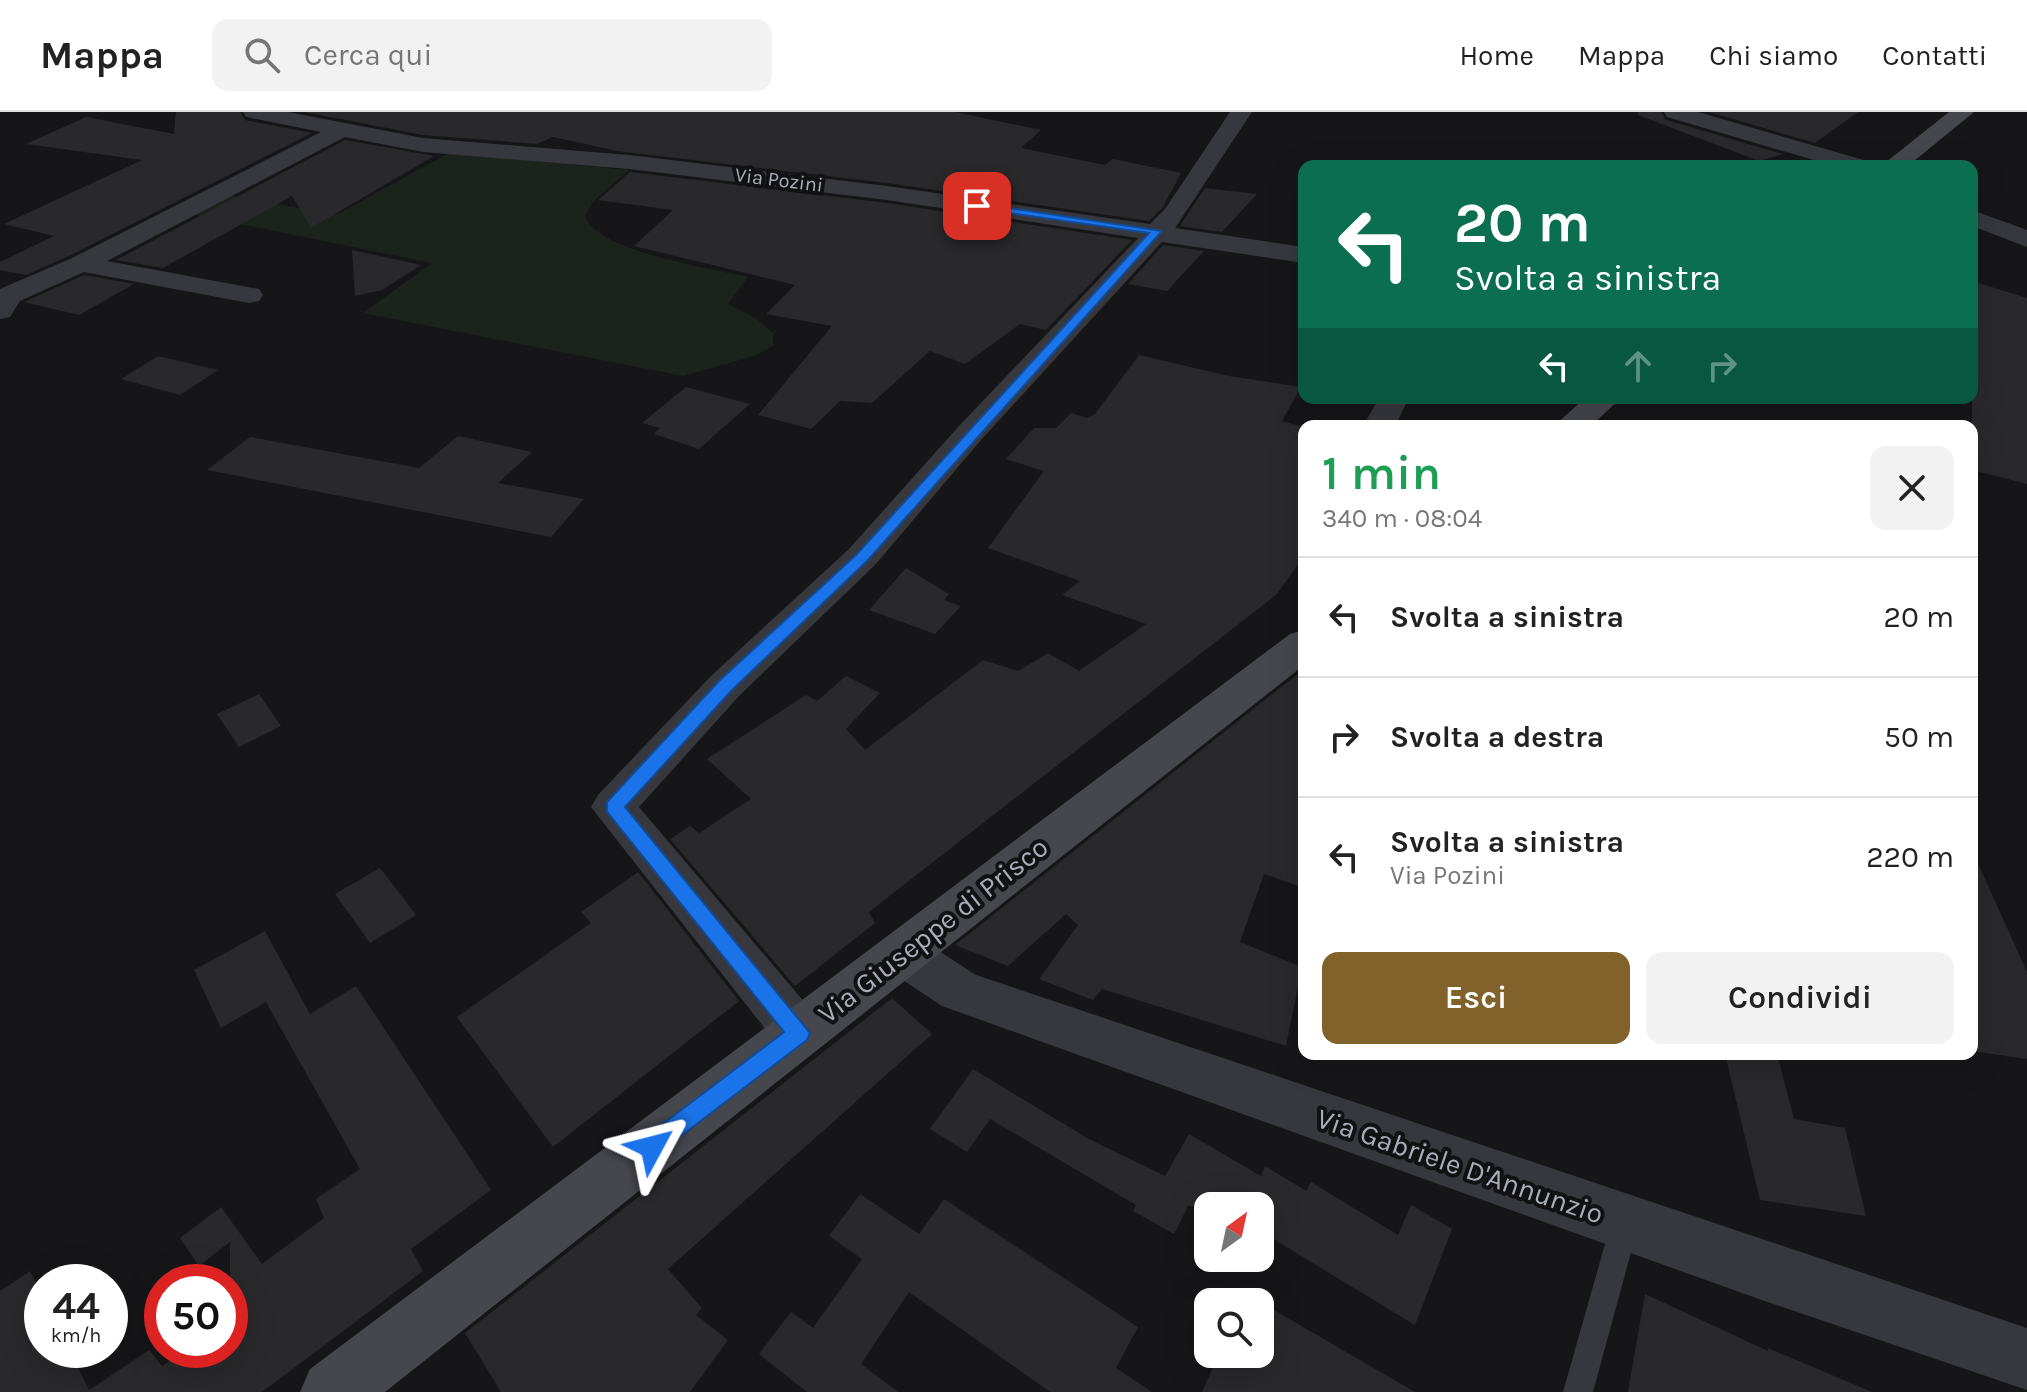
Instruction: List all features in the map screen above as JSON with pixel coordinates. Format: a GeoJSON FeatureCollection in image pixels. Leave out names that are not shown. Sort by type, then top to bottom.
{"type":"FeatureCollection","features":[{"type":"Feature","properties":{"kind":"main road"},"geometry":{"type":"LineString","coordinates":[[1901,160],[1963,112]]}},
{"type":"Feature","properties":{"kind":"main road"},"geometry":{"type":"LineString","coordinates":[[1578,420],[1598,404]]}},
{"type":"Feature","properties":{"kind":"main road","name":"Via Giuseppe di Prisco"},"geometry":{"type":"LineString","coordinates":[[333,1392],[1298,649]]}},
{"type":"Feature","properties":{"kind":"street","name":"Via Pozini"},"geometry":{"type":"LineString","coordinates":[[254,112],[423,145],[629,162],[1157,231],[1298,254]]}},
{"type":"Feature","properties":{"kind":"street"},"geometry":{"type":"LineString","coordinates":[[799,1033],[613,807],[725,686],[862,557],[1174,214],[1241,112]]}},
{"type":"Feature","properties":{"kind":"street"},"geometry":{"type":"LineString","coordinates":[[1675,112],[1839,160]]}},
{"type":"Feature","properties":{"kind":"street"},"geometry":{"type":"LineString","coordinates":[[0,311],[10,295],[81,264],[349,130],[382,118]]}},
{"type":"Feature","properties":{"kind":"street"},"geometry":{"type":"LineString","coordinates":[[1978,219],[2027,239]]}},
{"type":"Feature","properties":{"kind":"street"},"geometry":{"type":"LineString","coordinates":[[81,264],[249,295]]}},
{"type":"Feature","properties":{"kind":"street","name":"Via Gabriele D'Annunzio"},"geometry":{"type":"LineString","coordinates":[[902,953],[960,991],[1625,1223],[2027,1359]]}},
{"type":"Feature","properties":{"kind":"lane"},"geometry":{"type":"LineString","coordinates":[[1578,1392],[1625,1223]]}},
{"type":"Feature","properties":{"kind":"shaded area"},"geometry":{"type":"Polygon","coordinates":[[[449,153],[629,170],[593,202],[585,216],[594,229],[632,249],[657,257],[748,277],[728,304],[757,319],[773,333],[773,346],[754,356],[683,376],[363,313],[432,263],[186,213],[223,194],[336,215],[449,153]]]}},
{"type":"Feature","properties":{"kind":"building"},"geometry":{"type":"Polygon","coordinates":[[[176,112],[240,112],[245,120],[312,133],[26,275],[0,270],[0,262],[54,236],[4,224],[142,160],[26,144],[86,117],[174,134],[176,112]]]}},
{"type":"Feature","properties":{"kind":"building"},"geometry":{"type":"Polygon","coordinates":[[[304,112],[955,112],[1041,130],[1021,148],[1105,165],[1113,159],[1181,173],[1163,207],[1149,221],[887,183],[617,151],[553,137],[537,144],[423,135],[304,112]]]}},
{"type":"Feature","properties":{"kind":"building"},"geometry":{"type":"Polygon","coordinates":[[[1638,112],[1661,112],[1666,120],[1783,154],[1756,160],[1638,115],[1638,112]]]}},
{"type":"Feature","properties":{"kind":"building"},"geometry":{"type":"Polygon","coordinates":[[[1709,112],[1858,112],[1815,143],[1709,112]]]}},
{"type":"Feature","properties":{"kind":"building"},"geometry":{"type":"Polygon","coordinates":[[[345,140],[434,156],[311,228],[292,196],[163,268],[116,260],[345,140]]]}},
{"type":"Feature","properties":{"kind":"building"},"geometry":{"type":"Polygon","coordinates":[[[630,172],[887,203],[1132,240],[1046,330],[1020,324],[965,364],[930,351],[872,403],[840,401],[811,429],[758,415],[832,326],[766,314],[795,285],[634,246],[673,210],[598,200],[630,172]]]}},
{"type":"Feature","properties":{"kind":"building"},"geometry":{"type":"Polygon","coordinates":[[[1205,188],[1257,194],[1222,232],[1180,226],[1205,188]]]}},
{"type":"Feature","properties":{"kind":"building"},"geometry":{"type":"Polygon","coordinates":[[[1163,245],[1204,251],[1167,291],[1128,284],[1163,245]]]}},
{"type":"Feature","properties":{"kind":"building"},"geometry":{"type":"Polygon","coordinates":[[[352,250],[421,265],[382,290],[355,296],[352,250]]]}},
{"type":"Feature","properties":{"kind":"building"},"geometry":{"type":"Polygon","coordinates":[[[84,275],[134,284],[79,315],[24,302],[84,275]]]}},
{"type":"Feature","properties":{"kind":"building"},"geometry":{"type":"Polygon","coordinates":[[[1978,283],[2027,298],[2027,484],[1978,472],[1978,420],[1972,420],[1972,404],[1978,404],[1978,283]]]}},
{"type":"Feature","properties":{"kind":"building"},"geometry":{"type":"Polygon","coordinates":[[[1139,355],[1229,376],[1298,387],[1298,392],[1282,421],[1298,425],[1298,564],[1277,594],[869,912],[875,923],[795,986],[670,839],[690,826],[699,833],[751,799],[707,759],[806,695],[817,701],[846,676],[880,693],[846,729],[865,750],[983,660],[1018,671],[1048,653],[1079,671],[1146,624],[1062,595],[1080,581],[988,548],[1044,471],[1006,459],[1034,428],[1056,428],[1071,413],[1087,418],[1095,414],[1139,355]]]}},
{"type":"Feature","properties":{"kind":"building"},"geometry":{"type":"Polygon","coordinates":[[[158,356],[218,370],[180,395],[121,379],[158,356]]]}},
{"type":"Feature","properties":{"kind":"building"},"geometry":{"type":"Polygon","coordinates":[[[686,387],[750,404],[699,449],[654,434],[660,428],[642,423],[686,387]]]}},
{"type":"Feature","properties":{"kind":"building"},"geometry":{"type":"Polygon","coordinates":[[[458,436],[532,452],[498,483],[584,499],[551,537],[207,470],[250,437],[419,468],[458,436]]]}},
{"type":"Feature","properties":{"kind":"building"},"geometry":{"type":"Polygon","coordinates":[[[906,568],[949,594],[944,600],[961,606],[935,634],[869,610],[906,568]]]}},
{"type":"Feature","properties":{"kind":"building"},"geometry":{"type":"Polygon","coordinates":[[[1298,674],[1298,886],[1264,874],[1240,942],[1298,965],[1298,987],[1286,1046],[1102,989],[1093,1000],[1039,979],[1078,925],[1066,914],[1008,966],[955,945],[1298,674]]]}},
{"type":"Feature","properties":{"kind":"building"},"geometry":{"type":"Polygon","coordinates":[[[259,694],[281,726],[239,747],[217,714],[259,694]]]}},
{"type":"Feature","properties":{"kind":"building"},"geometry":{"type":"Polygon","coordinates":[[[1978,863],[2027,972],[2027,1059],[1978,1052],[1978,863]]]}},
{"type":"Feature","properties":{"kind":"building"},"geometry":{"type":"Polygon","coordinates":[[[380,868],[416,915],[370,943],[335,894],[380,868]]]}},
{"type":"Feature","properties":{"kind":"building"},"geometry":{"type":"Polygon","coordinates":[[[638,872],[739,1001],[553,1147],[457,1017],[591,923],[581,912],[638,872]]]}},
{"type":"Feature","properties":{"kind":"building"},"geometry":{"type":"Polygon","coordinates":[[[265,931],[310,1014],[356,986],[491,1190],[411,1249],[423,1271],[262,1392],[0,1392],[0,1291],[24,1275],[24,1368],[78,1368],[89,1390],[122,1368],[128,1368],[128,1364],[144,1353],[144,1368],[248,1368],[248,1264],[230,1264],[230,1242],[198,1264],[180,1238],[221,1207],[262,1264],[324,1218],[316,1199],[360,1169],[266,1002],[221,1028],[194,970],[265,931]]]}},
{"type":"Feature","properties":{"kind":"building"},"geometry":{"type":"Polygon","coordinates":[[[892,998],[932,1034],[668,1269],[702,1308],[696,1315],[728,1340],[690,1392],[501,1392],[465,1333],[892,998]]]}},
{"type":"Feature","properties":{"kind":"building"},"geometry":{"type":"Polygon","coordinates":[[[1726,1060],[1779,1060],[1794,1119],[1845,1128],[1866,1216],[1760,1200],[1726,1060]]]}},
{"type":"Feature","properties":{"kind":"building"},"geometry":{"type":"Polygon","coordinates":[[[973,1069],[1087,1138],[1165,1176],[1189,1134],[1261,1176],[1265,1166],[1306,1191],[1311,1182],[1398,1235],[1411,1205],[1452,1229],[1415,1325],[1274,1239],[1274,1192],[1194,1192],[1194,1206],[1188,1206],[1174,1234],[1133,1211],[1136,1205],[990,1119],[967,1152],[930,1129],[973,1069]]]}},
{"type":"Feature","properties":{"kind":"building"},"geometry":{"type":"Polygon","coordinates":[[[860,1194],[919,1234],[944,1199],[1138,1327],[1116,1368],[1152,1392],[1050,1392],[909,1292],[861,1364],[898,1392],[807,1392],[759,1354],[791,1312],[813,1328],[862,1259],[829,1236],[860,1194]]]}},
{"type":"Feature","properties":{"kind":"building"},"geometry":{"type":"Polygon","coordinates":[[[1645,1294],[1768,1351],[1768,1348],[1872,1392],[1628,1392],[1645,1294]]]}},
{"type":"Feature","properties":{"kind":"building"},"geometry":{"type":"Polygon","coordinates":[[[1274,1310],[1415,1392],[1202,1392],[1213,1368],[1274,1368],[1274,1310]]]}},
{"type":"Feature","properties":{"kind":"route"},"geometry":{"type":"LineString","coordinates":[[652,1147],[799,1033],[613,807],[725,686],[862,557],[970,433],[1157,231],[977,206]]}}]}
